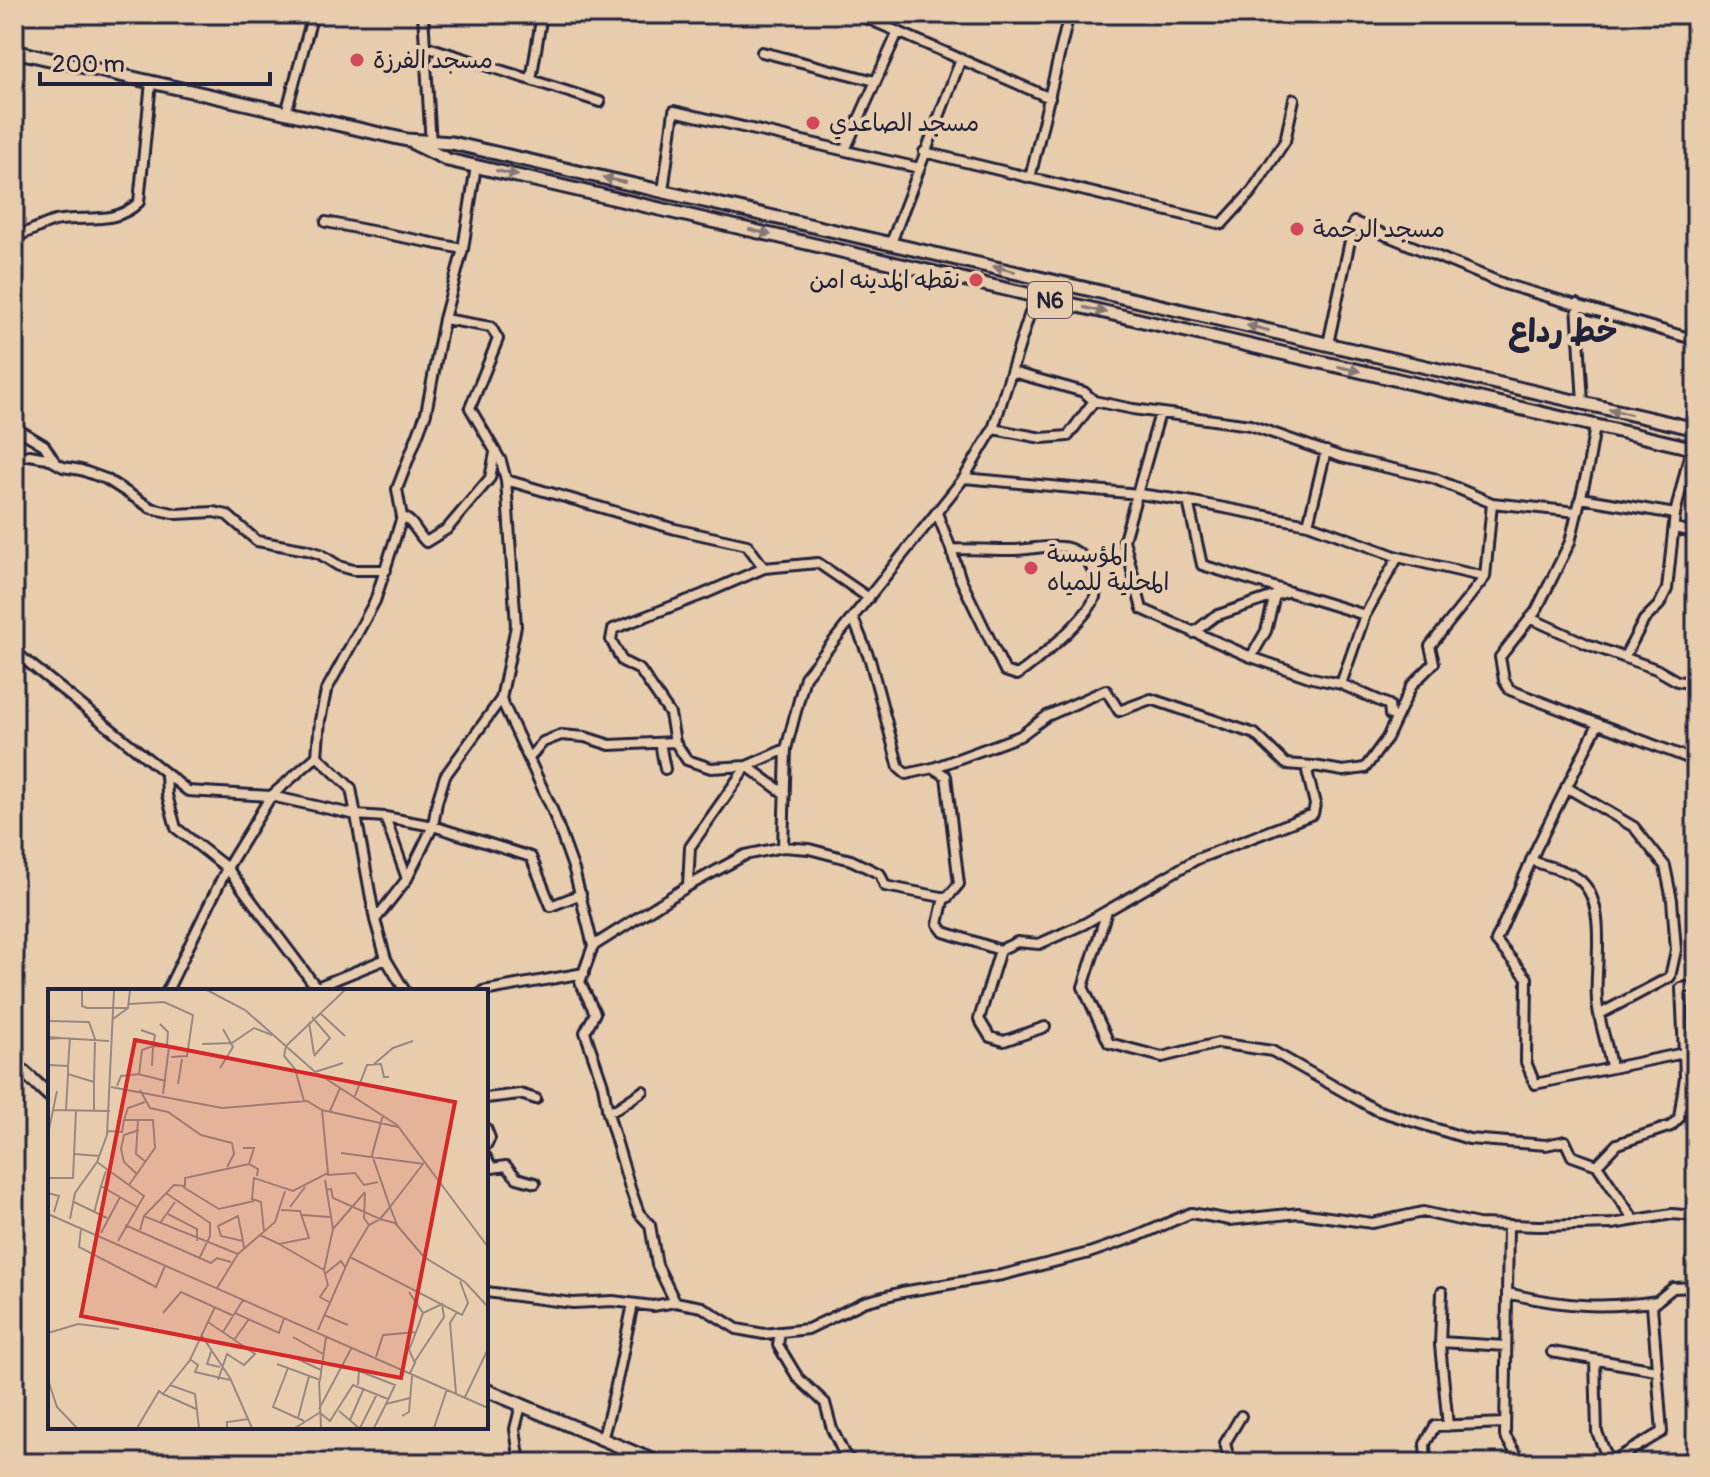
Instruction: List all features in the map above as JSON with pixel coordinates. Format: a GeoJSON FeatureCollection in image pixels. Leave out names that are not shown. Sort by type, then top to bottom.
{"type":"FeatureCollection","features":[{"type":"Feature","properties":{"kind":"main road","name":"N6"},"geometry":{"type":"LineString","coordinates":[[14,51],[431,146],[452,143],[1696,429]]}},
{"type":"Feature","properties":{"kind":"main road","name":"N6"},"geometry":{"type":"LineString","coordinates":[[431,146],[448,160],[1694,449]]}},
{"type":"Feature","properties":{"kind":"main road"},"geometry":{"type":"LineString","coordinates":[[942,275],[947,256]]}},
{"type":"Feature","properties":{"kind":"main road"},"geometry":{"type":"LineString","coordinates":[[1294,356],[1301,338]]}},
{"type":"Feature","properties":{"kind":"main road"},"geometry":{"type":"LineString","coordinates":[[1398,380],[1407,362]]}},
{"type":"Feature","properties":{"kind":"main road"},"geometry":{"type":"LineString","coordinates":[[14,1063],[48,1094]]}},
{"type":"Feature","properties":{"kind":"main road"},"geometry":{"type":"LineString","coordinates":[[488,1391],[659,1463]]}},
{"type":"Feature","properties":{"kind":"street"},"geometry":{"type":"LineString","coordinates":[[286,113],[313,14]]}},
{"type":"Feature","properties":{"kind":"street"},"geometry":{"type":"LineString","coordinates":[[423,14],[431,146]]}},
{"type":"Feature","properties":{"kind":"street"},"geometry":{"type":"LineString","coordinates":[[531,80],[542,14]]}},
{"type":"Feature","properties":{"kind":"street"},"geometry":{"type":"LineString","coordinates":[[857,14],[1050,98]]}},
{"type":"Feature","properties":{"kind":"street"},"geometry":{"type":"LineString","coordinates":[[1030,178],[1069,17],[1060,14]]}},
{"type":"Feature","properties":{"kind":"street"},"geometry":{"type":"LineString","coordinates":[[845,150],[898,32]]}},
{"type":"Feature","properties":{"kind":"street"},"geometry":{"type":"LineString","coordinates":[[425,46],[600,102]]}},
{"type":"Feature","properties":{"kind":"street"},"geometry":{"type":"LineString","coordinates":[[762,52],[875,81]]}},
{"type":"Feature","properties":{"kind":"street"},"geometry":{"type":"LineString","coordinates":[[891,243],[961,59]]}},
{"type":"Feature","properties":{"kind":"street"},"geometry":{"type":"LineString","coordinates":[[14,237],[56,221],[95,220],[129,212],[139,202],[151,82]]}},
{"type":"Feature","properties":{"kind":"street"},"geometry":{"type":"LineString","coordinates":[[924,152],[1222,224],[1252,191],[1285,141],[1294,99]]}},
{"type":"Feature","properties":{"kind":"street"},"geometry":{"type":"LineString","coordinates":[[663,191],[674,111],[919,168]]}},
{"type":"Feature","properties":{"kind":"street"},"geometry":{"type":"LineString","coordinates":[[168,989],[227,868],[271,796],[317,756],[326,691],[375,601],[402,517],[397,489],[426,413],[444,319],[463,249],[476,166]]}},
{"type":"Feature","properties":{"kind":"street"},"geometry":{"type":"LineString","coordinates":[[326,222],[463,249]]}},
{"type":"Feature","properties":{"kind":"street"},"geometry":{"type":"LineString","coordinates":[[1328,344],[1354,222],[1504,284],[1696,340]]}},
{"type":"Feature","properties":{"kind":"street"},"geometry":{"type":"LineString","coordinates":[[783,847],[786,749],[805,677],[964,478],[993,429],[1041,278]]}},
{"type":"Feature","properties":{"kind":"street"},"geometry":{"type":"LineString","coordinates":[[1577,304],[1583,403]]}},
{"type":"Feature","properties":{"kind":"street"},"geometry":{"type":"LineString","coordinates":[[375,920],[407,879],[433,826],[445,776],[501,699],[516,626],[506,480],[496,452],[470,408],[498,339],[491,327],[444,319]]}},
{"type":"Feature","properties":{"kind":"street"},"geometry":{"type":"LineString","coordinates":[[1012,372],[1084,392],[1094,401],[1250,425],[1326,451],[1433,478],[1492,503],[1577,512]]}},
{"type":"Feature","properties":{"kind":"street"},"geometry":{"type":"LineString","coordinates":[[993,429],[1042,438],[1068,436],[1094,401]]}},
{"type":"Feature","properties":{"kind":"street"},"geometry":{"type":"LineString","coordinates":[[1160,413],[1124,540],[1142,609],[1251,657],[1312,678],[1341,684],[1389,705],[1390,715],[1397,717]]}},
{"type":"Feature","properties":{"kind":"street"},"geometry":{"type":"LineString","coordinates":[[1595,426],[1570,542],[1530,618],[1500,657],[1504,680],[1510,690],[1696,761]]}},
{"type":"Feature","properties":{"kind":"street"},"geometry":{"type":"LineString","coordinates":[[14,427],[44,445],[55,463]]}},
{"type":"Feature","properties":{"kind":"street"},"geometry":{"type":"LineString","coordinates":[[14,434],[26,434]]}},
{"type":"Feature","properties":{"kind":"street"},"geometry":{"type":"LineString","coordinates":[[1625,656],[1644,620],[1659,605],[1667,589],[1675,514],[1694,449]]}},
{"type":"Feature","properties":{"kind":"street"},"geometry":{"type":"LineString","coordinates":[[1308,524],[1326,451]]}},
{"type":"Feature","properties":{"kind":"street"},"geometry":{"type":"LineString","coordinates":[[402,517],[409,520],[426,542],[447,529],[490,478],[496,452]]}},
{"type":"Feature","properties":{"kind":"street"},"geometry":{"type":"LineString","coordinates":[[14,458],[29,455],[47,458],[106,479],[151,508],[177,514],[214,512],[227,515],[257,541],[307,550],[339,566],[353,570],[386,570]]}},
{"type":"Feature","properties":{"kind":"street"},"geometry":{"type":"LineString","coordinates":[[964,478],[1188,501],[1308,524],[1398,557],[1485,577]]}},
{"type":"Feature","properties":{"kind":"street"},"geometry":{"type":"LineString","coordinates":[[506,480],[675,529],[747,545],[764,568]]}},
{"type":"Feature","properties":{"kind":"street"},"geometry":{"type":"LineString","coordinates":[[1581,498],[1675,514]]}},
{"type":"Feature","properties":{"kind":"street"},"geometry":{"type":"LineString","coordinates":[[1188,501],[1202,565],[1275,591],[1287,591],[1365,615]]}},
{"type":"Feature","properties":{"kind":"street"},"geometry":{"type":"LineString","coordinates":[[853,618],[870,660],[899,768],[906,774],[933,768],[1020,736],[1047,716],[1106,690],[1119,711],[1151,699],[1255,734],[1286,764],[1343,771],[1365,768],[1387,738],[1412,685],[1434,663],[1430,646],[1485,577],[1492,503]]}},
{"type":"Feature","properties":{"kind":"street"},"geometry":{"type":"LineString","coordinates":[[937,513],[961,580],[1005,671],[1017,675],[1033,663],[1094,600],[1094,573],[1083,556],[1072,550],[1062,547],[951,549]]}},
{"type":"Feature","properties":{"kind":"street"},"geometry":{"type":"LineString","coordinates":[[1675,528],[1696,533]]}},
{"type":"Feature","properties":{"kind":"street"},"geometry":{"type":"LineString","coordinates":[[1341,684],[1365,615],[1398,557]]}},
{"type":"Feature","properties":{"kind":"street"},"geometry":{"type":"LineString","coordinates":[[786,749],[747,766],[711,768],[687,760],[675,742],[670,714],[640,670],[622,661],[611,640],[613,629],[764,568],[818,563],[869,598]]}},
{"type":"Feature","properties":{"kind":"street"},"geometry":{"type":"LineString","coordinates":[[1193,633],[1215,616],[1275,591]]}},
{"type":"Feature","properties":{"kind":"street"},"geometry":{"type":"LineString","coordinates":[[1251,657],[1266,631],[1275,591]]}},
{"type":"Feature","properties":{"kind":"street"},"geometry":{"type":"LineString","coordinates":[[1530,618],[1587,644],[1625,656],[1677,681],[1696,684]]}},
{"type":"Feature","properties":{"kind":"street"},"geometry":{"type":"LineString","coordinates":[[14,651],[188,791],[271,796],[356,815],[433,826],[531,857],[551,906],[581,894]]}},
{"type":"Feature","properties":{"kind":"street"},"geometry":{"type":"LineString","coordinates":[[501,699],[552,809],[581,894],[593,946],[580,982],[595,1013],[585,1032],[639,1213],[650,1225],[657,1265],[675,1302]]}},
{"type":"Feature","properties":{"kind":"street"},"geometry":{"type":"LineString","coordinates":[[1598,724],[1531,860],[1496,941],[1527,978],[1526,1062],[1535,1084],[1684,1053]]}},
{"type":"Feature","properties":{"kind":"street"},"geometry":{"type":"LineString","coordinates":[[529,758],[543,742],[561,735],[585,737],[610,745],[675,742]]}},
{"type":"Feature","properties":{"kind":"street"},"geometry":{"type":"LineString","coordinates":[[660,743],[665,769]]}},
{"type":"Feature","properties":{"kind":"street"},"geometry":{"type":"LineString","coordinates":[[317,756],[351,788],[375,920],[386,959],[404,989]]}},
{"type":"Feature","properties":{"kind":"street"},"geometry":{"type":"LineString","coordinates":[[747,766],[785,794]]}},
{"type":"Feature","properties":{"kind":"street"},"geometry":{"type":"LineString","coordinates":[[688,886],[690,847],[747,766]]}},
{"type":"Feature","properties":{"kind":"street"},"geometry":{"type":"LineString","coordinates":[[944,897],[938,924],[944,932],[1000,950],[1017,942],[1039,944],[1107,911],[1197,859],[1313,814],[1315,804],[1307,771],[1314,766]]}},
{"type":"Feature","properties":{"kind":"street"},"geometry":{"type":"LineString","coordinates":[[593,946],[688,886],[745,855],[783,847],[809,849],[851,860],[880,874],[885,886],[947,898],[959,884],[946,776],[933,768]]}},
{"type":"Feature","properties":{"kind":"street"},"geometry":{"type":"LineString","coordinates":[[166,775],[167,795],[176,828],[227,868],[318,989],[386,959]]}},
{"type":"Feature","properties":{"kind":"street"},"geometry":{"type":"LineString","coordinates":[[1566,787],[1626,821],[1642,834],[1665,866],[1672,900],[1676,950],[1670,977],[1600,1014]]}},
{"type":"Feature","properties":{"kind":"street"},"geometry":{"type":"LineString","coordinates":[[385,817],[407,879]]}},
{"type":"Feature","properties":{"kind":"street"},"geometry":{"type":"LineString","coordinates":[[1531,860],[1581,880],[1589,892],[1599,940],[1597,1001],[1611,1068]]}},
{"type":"Feature","properties":{"kind":"street"},"geometry":{"type":"LineString","coordinates":[[1107,911],[1083,987],[1109,1043],[1162,1057],[1218,1043],[1272,1051],[1376,1110],[1469,1139],[1546,1145],[1565,1141],[1572,1156],[1597,1165],[1634,1220]]}},
{"type":"Feature","properties":{"kind":"street"},"geometry":{"type":"LineString","coordinates":[[1000,950],[979,1019],[990,1037],[1004,1041],[1045,1027]]}},
{"type":"Feature","properties":{"kind":"street"},"geometry":{"type":"LineString","coordinates":[[488,990],[584,973]]}},
{"type":"Feature","properties":{"kind":"street"},"geometry":{"type":"LineString","coordinates":[[1597,1165],[1617,1144],[1671,1126],[1679,1118],[1685,1077],[1681,988],[1696,986]]}},
{"type":"Feature","properties":{"kind":"street"},"geometry":{"type":"LineString","coordinates":[[607,1110],[616,1109],[643,1091]]}},
{"type":"Feature","properties":{"kind":"street"},"geometry":{"type":"LineString","coordinates":[[488,1098],[520,1094],[536,1099]]}},
{"type":"Feature","properties":{"kind":"street"},"geometry":{"type":"LineString","coordinates":[[488,1161],[492,1168],[506,1166],[517,1178],[535,1183]]}},
{"type":"Feature","properties":{"kind":"street"},"geometry":{"type":"LineString","coordinates":[[488,1292],[573,1303],[613,1301],[653,1306],[675,1302],[702,1307],[737,1329],[764,1334],[808,1329],[864,1302],[902,1292],[1002,1275],[1089,1253],[1191,1213],[1230,1220],[1299,1213],[1372,1223],[1423,1212],[1478,1224],[1508,1225],[1612,1224],[1672,1214],[1696,1216]]}},
{"type":"Feature","properties":{"kind":"street"},"geometry":{"type":"LineString","coordinates":[[1508,1225],[1505,1436],[1522,1463]]}},
{"type":"Feature","properties":{"kind":"street"},"geometry":{"type":"LineString","coordinates":[[1595,1360],[1597,1432],[1608,1463],[1662,1432],[1652,1305],[1673,1288],[1696,1287]]}},
{"type":"Feature","properties":{"kind":"street"},"geometry":{"type":"LineString","coordinates":[[1442,1292],[1440,1342],[1448,1426]]}},
{"type":"Feature","properties":{"kind":"street"},"geometry":{"type":"LineString","coordinates":[[1507,1293],[1555,1304],[1619,1307],[1658,1301]]}},
{"type":"Feature","properties":{"kind":"street"},"geometry":{"type":"LineString","coordinates":[[602,1439],[616,1395],[633,1304]]}},
{"type":"Feature","properties":{"kind":"street"},"geometry":{"type":"LineString","coordinates":[[780,1332],[778,1345],[798,1378],[825,1403],[844,1454],[854,1462]]}},
{"type":"Feature","properties":{"kind":"street"},"geometry":{"type":"LineString","coordinates":[[1440,1342],[1506,1346]]}},
{"type":"Feature","properties":{"kind":"street"},"geometry":{"type":"LineString","coordinates":[[1552,1352],[1656,1370]]}},
{"type":"Feature","properties":{"kind":"street"},"geometry":{"type":"LineString","coordinates":[[520,1463],[515,1429],[521,1405]]}},
{"type":"Feature","properties":{"kind":"street"},"geometry":{"type":"LineString","coordinates":[[1230,1463],[1225,1443],[1241,1416]]}},
{"type":"Feature","properties":{"kind":"street"},"geometry":{"type":"LineString","coordinates":[[1426,1463],[1425,1444],[1435,1426],[1505,1423]]}},
{"type":"Feature","properties":{"kind":"place","name":"مسجد الفرزة"},"geometry":{"type":"Point","coordinates":[357,60]}},
{"type":"Feature","properties":{"kind":"place","name":"مسجد الصاعدي"},"geometry":{"type":"Point","coordinates":[813,123]}},
{"type":"Feature","properties":{"kind":"place","name":"مسجد الرحمة"},"geometry":{"type":"Point","coordinates":[1297,229]}},
{"type":"Feature","properties":{"kind":"place","name":"نقطه المدينه امن"},"geometry":{"type":"Point","coordinates":[976,280]}},
{"type":"Feature","properties":{"kind":"place","name":"المؤسسة المحلية للمياه"},"geometry":{"type":"Point","coordinates":[1031,568]}},
{"type":"Feature","properties":{"kind":"district","name":"خط رداع"},"geometry":{"type":"Point","coordinates":[1563,331]}}]}
